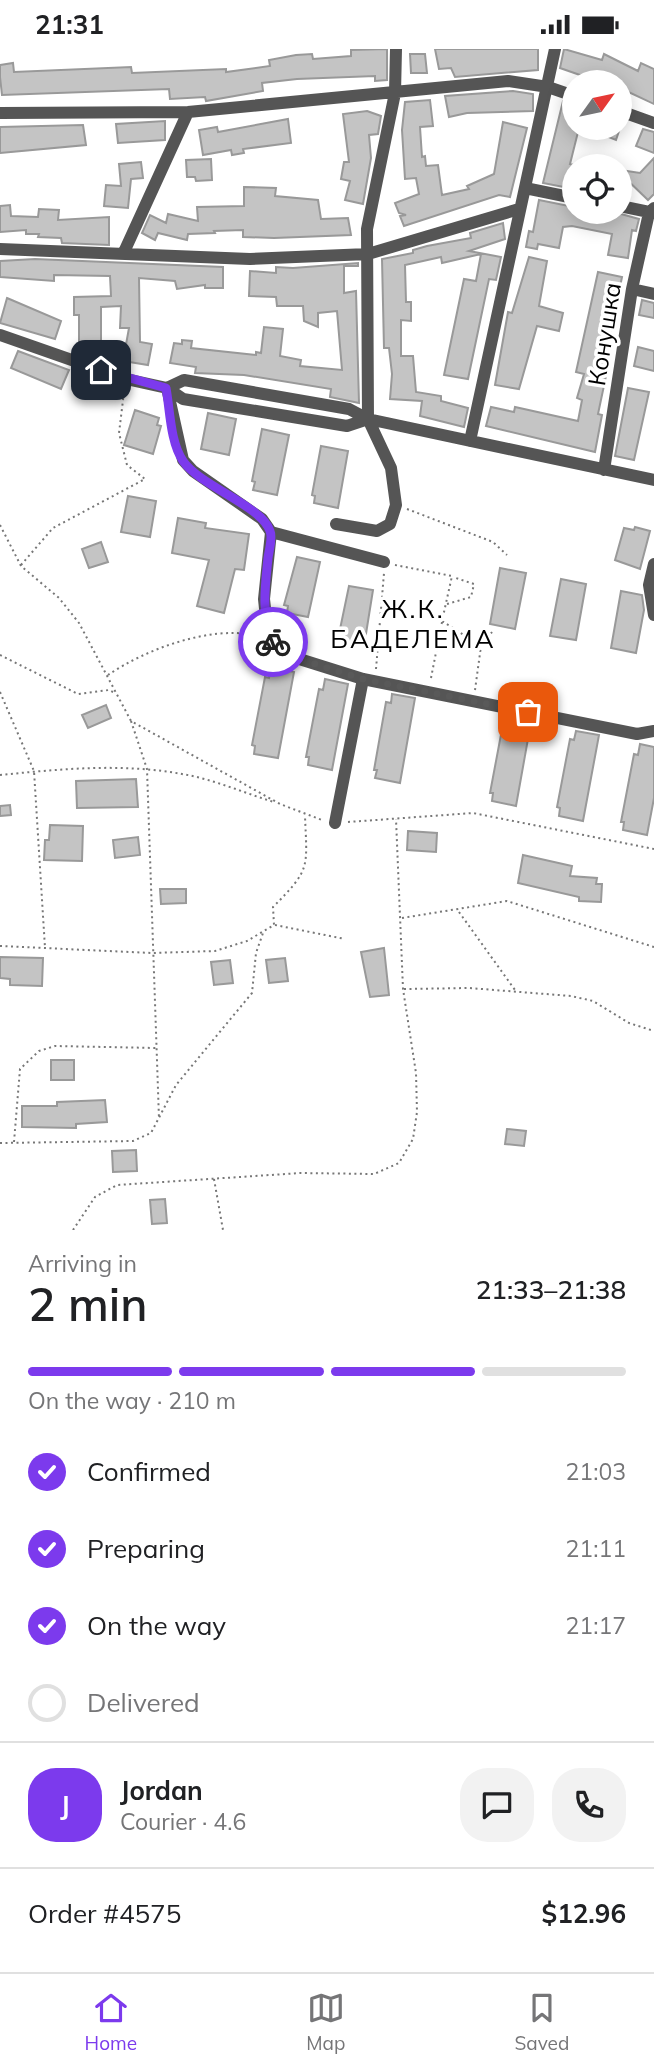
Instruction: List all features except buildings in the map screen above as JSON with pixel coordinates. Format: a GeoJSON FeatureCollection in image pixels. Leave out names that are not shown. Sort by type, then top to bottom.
{"type":"FeatureCollection","features":[{"type":"Feature","properties":{"kind":"street"},"geometry":{"type":"LineString","coordinates":[[336,524],[377,531],[390,524],[396,505],[391,468],[368,419],[366,229],[395,93],[396,49]]}},
{"type":"Feature","properties":{"kind":"street"},"geometry":{"type":"LineString","coordinates":[[470,441],[555,49]]}},
{"type":"Feature","properties":{"kind":"street"},"geometry":{"type":"LineString","coordinates":[[0,113],[188,112],[508,81],[562,92]]}},
{"type":"Feature","properties":{"kind":"street"},"geometry":{"type":"LineString","coordinates":[[124,252],[188,112]]}},
{"type":"Feature","properties":{"kind":"street"},"geometry":{"type":"LineString","coordinates":[[632,115],[654,123]]}},
{"type":"Feature","properties":{"kind":"street"},"geometry":{"type":"LineString","coordinates":[[525,188],[562,196]]}},
{"type":"Feature","properties":{"kind":"street"},"geometry":{"type":"LineString","coordinates":[[632,208],[652,211]]}},
{"type":"Feature","properties":{"kind":"street"},"geometry":{"type":"LineString","coordinates":[[0,249],[250,259],[368,254],[519,209]]}},
{"type":"Feature","properties":{"kind":"street","name":"Конушка"},"geometry":{"type":"LineString","coordinates":[[604,470],[632,289],[652,211]]}},
{"type":"Feature","properties":{"kind":"street"},"geometry":{"type":"LineString","coordinates":[[632,289],[654,294]]}},
{"type":"Feature","properties":{"kind":"street"},"geometry":{"type":"LineString","coordinates":[[0,335],[126,379],[166,388],[183,399],[347,426],[368,419]]}},
{"type":"Feature","properties":{"kind":"street"},"geometry":{"type":"LineString","coordinates":[[166,388],[184,380],[349,409],[368,419],[654,480]]}},
{"type":"Feature","properties":{"kind":"street"},"geometry":{"type":"LineString","coordinates":[[166,388],[177,447],[183,460],[193,471],[262,519],[271,532],[384,562]]}},
{"type":"Feature","properties":{"kind":"street"},"geometry":{"type":"LineString","coordinates":[[271,532],[264,599],[267,627],[277,652],[369,680],[637,734],[654,731]]}},
{"type":"Feature","properties":{"kind":"street"},"geometry":{"type":"LineString","coordinates":[[654,564],[649,585],[654,615]]}},
{"type":"Feature","properties":{"kind":"street"},"geometry":{"type":"LineString","coordinates":[[335,823],[369,680]]}},
{"type":"Feature","properties":{"kind":"path"},"geometry":{"type":"LineString","coordinates":[[21,566],[53,528],[145,479],[127,465],[119,433],[126,379]]}},
{"type":"Feature","properties":{"kind":"path"},"geometry":{"type":"LineString","coordinates":[[396,505],[494,543],[507,555]]}},
{"type":"Feature","properties":{"kind":"path"},"geometry":{"type":"LineString","coordinates":[[0,525],[21,566],[59,598],[79,623],[131,720],[147,769],[159,1119]]}},
{"type":"Feature","properties":{"kind":"path"},"geometry":{"type":"LineString","coordinates":[[369,680],[384,562],[452,576],[474,584],[471,597],[446,604]]}},
{"type":"Feature","properties":{"kind":"path"},"geometry":{"type":"LineString","coordinates":[[429,691],[452,576]]}},
{"type":"Feature","properties":{"kind":"path"},"geometry":{"type":"LineString","coordinates":[[442,621],[481,646]]}},
{"type":"Feature","properties":{"kind":"path"},"geometry":{"type":"LineString","coordinates":[[107,675],[184,639],[230,630],[254,635],[266,662],[277,652]]}},
{"type":"Feature","properties":{"kind":"path"},"geometry":{"type":"LineString","coordinates":[[474,700],[481,646],[492,632]]}},
{"type":"Feature","properties":{"kind":"path"},"geometry":{"type":"LineString","coordinates":[[0,655],[78,694],[109,690],[117,694]]}},
{"type":"Feature","properties":{"kind":"path"},"geometry":{"type":"LineString","coordinates":[[0,692],[34,771],[45,949]]}},
{"type":"Feature","properties":{"kind":"path"},"geometry":{"type":"LineString","coordinates":[[131,720],[280,804],[305,815],[335,823],[473,813],[654,849]]}},
{"type":"Feature","properties":{"kind":"path"},"geometry":{"type":"LineString","coordinates":[[0,775],[34,771],[147,769],[184,774],[280,804]]}},
{"type":"Feature","properties":{"kind":"path"},"geometry":{"type":"LineString","coordinates":[[274,925],[273,907],[303,874],[307,861],[305,815]]}},
{"type":"Feature","properties":{"kind":"path"},"geometry":{"type":"LineString","coordinates":[[73,1230],[94,1197],[117,1185],[301,1173],[374,1174],[399,1163],[413,1139],[417,1112],[416,1073],[403,989],[396,817]]}},
{"type":"Feature","properties":{"kind":"path"},"geometry":{"type":"LineString","coordinates":[[400,918],[458,911],[482,903],[507,901],[654,947]]}},
{"type":"Feature","properties":{"kind":"path"},"geometry":{"type":"LineString","coordinates":[[458,911],[516,992]]}},
{"type":"Feature","properties":{"kind":"path"},"geometry":{"type":"LineString","coordinates":[[0,946],[152,953],[215,951],[247,941],[274,925],[345,939]]}},
{"type":"Feature","properties":{"kind":"path"},"geometry":{"type":"LineString","coordinates":[[0,1143],[133,1141],[151,1133],[183,1076],[252,993],[256,953],[263,931]]}},
{"type":"Feature","properties":{"kind":"path"},"geometry":{"type":"LineString","coordinates":[[403,989],[469,988],[571,996],[593,1001],[629,1023],[654,1031]]}},
{"type":"Feature","properties":{"kind":"path"},"geometry":{"type":"LineString","coordinates":[[14,1143],[20,1069],[39,1051],[55,1045],[156,1048]]}},
{"type":"Feature","properties":{"kind":"path"},"geometry":{"type":"LineString","coordinates":[[214,1178],[223,1230]]}},
{"type":"Feature","properties":{"kind":"way so far"},"geometry":{"type":"LineString","coordinates":[[273,642],[277,652],[363,679],[528,712]]}},
{"type":"Feature","properties":{"kind":"district","name":"Ж.К. БАДЕЛЕМА"},"geometry":{"type":"Point","coordinates":[413,622]}},
{"type":"Feature","properties":{"kind":"route"},"geometry":{"type":"LineString","coordinates":[[101,370],[166,388],[177,447],[183,460],[193,471],[262,519],[271,532],[264,599],[267,627],[273,642]]}}]}
